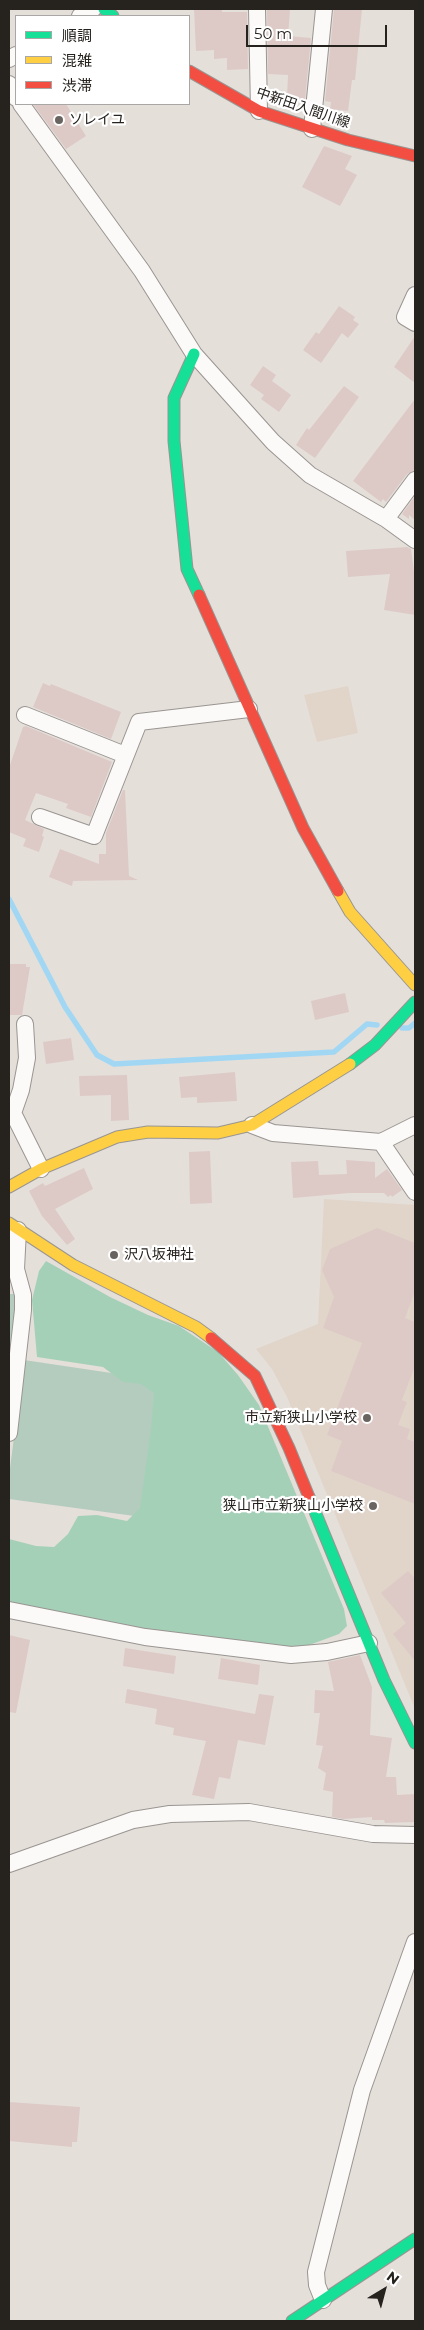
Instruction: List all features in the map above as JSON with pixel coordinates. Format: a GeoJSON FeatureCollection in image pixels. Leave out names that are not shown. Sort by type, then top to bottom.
{"type":"FeatureCollection","features":[{"type":"Feature","properties":{"kind":"street"},"geometry":{"type":"LineString","coordinates":[[82,15],[93,9]]}},
{"type":"Feature","properties":{"kind":"street"},"geometry":{"type":"LineString","coordinates":[[257,9],[259,111]]}},
{"type":"Feature","properties":{"kind":"street"},"geometry":{"type":"LineString","coordinates":[[312,129],[324,9]]}},
{"type":"Feature","properties":{"kind":"street","name":"中新田入間川線"},"geometry":{"type":"LineString","coordinates":[[190,72],[259,111],[312,129],[415,156]]}},
{"type":"Feature","properties":{"kind":"street"},"geometry":{"type":"LineString","coordinates":[[9,84],[15,96]]}},
{"type":"Feature","properties":{"kind":"street"},"geometry":{"type":"LineString","coordinates":[[22,105],[142,271],[194,354],[273,442],[310,475],[386,519],[415,540]]}},
{"type":"Feature","properties":{"kind":"street"},"geometry":{"type":"LineString","coordinates":[[415,295],[405,317],[415,323]]}},
{"type":"Feature","properties":{"kind":"street"},"geometry":{"type":"LineString","coordinates":[[194,354],[174,398],[174,441],[188,569],[303,828],[350,912],[415,985]]}},
{"type":"Feature","properties":{"kind":"street"},"geometry":{"type":"LineString","coordinates":[[386,519],[415,480]]}},
{"type":"Feature","properties":{"kind":"street"},"geometry":{"type":"LineString","coordinates":[[40,817],[94,836],[139,722],[249,709]]}},
{"type":"Feature","properties":{"kind":"street"},"geometry":{"type":"LineString","coordinates":[[25,715],[125,755]]}},
{"type":"Feature","properties":{"kind":"street"},"geometry":{"type":"LineString","coordinates":[[9,1187],[41,1169],[100,1143],[132,1134],[148,1132],[218,1133],[252,1126],[355,1062],[375,1045],[415,1002]]}},
{"type":"Feature","properties":{"kind":"street"},"geometry":{"type":"LineString","coordinates":[[25,1024],[27,1058],[21,1090],[13,1114],[41,1169]]}},
{"type":"Feature","properties":{"kind":"street"},"geometry":{"type":"LineString","coordinates":[[252,1126],[274,1133],[381,1142],[415,1125]]}},
{"type":"Feature","properties":{"kind":"street"},"geometry":{"type":"LineString","coordinates":[[381,1142],[415,1192]]}},
{"type":"Feature","properties":{"kind":"street"},"geometry":{"type":"LineString","coordinates":[[9,1433],[24,1310],[16,1270],[14,1226]]}},
{"type":"Feature","properties":{"kind":"street"},"geometry":{"type":"LineString","coordinates":[[14,1226],[73,1265],[196,1327],[222,1346],[255,1376],[289,1448],[384,1680],[415,1743]]}},
{"type":"Feature","properties":{"kind":"street"},"geometry":{"type":"LineString","coordinates":[[9,1610],[145,1637],[291,1655],[327,1652],[369,1643]]}},
{"type":"Feature","properties":{"kind":"street"},"geometry":{"type":"LineString","coordinates":[[9,1864],[133,1820],[170,1814],[249,1812],[373,1834],[415,1835]]}},
{"type":"Feature","properties":{"kind":"street"},"geometry":{"type":"LineString","coordinates":[[323,2300],[317,2286],[316,2272],[362,2090],[415,1942]]}},
{"type":"Feature","properties":{"kind":"street"},"geometry":{"type":"LineString","coordinates":[[300,2318],[323,2300],[415,2238]]}},
{"type":"Feature","properties":{"kind":"shaded area"},"geometry":{"type":"Polygon","coordinates":[[[348,686],[358,733],[317,742],[304,695],[348,686]]]}},
{"type":"Feature","properties":{"kind":"shaded area","name":"狭山市立新狭山小学校"},"geometry":{"type":"Polygon","coordinates":[[[324,1199],[415,1205],[415,1709],[287,1397],[272,1369],[256,1349],[318,1324],[324,1199]]]}},
{"type":"Feature","properties":{"kind":"green space"},"geometry":{"type":"Polygon","coordinates":[[[46,1261],[110,1297],[148,1315],[179,1326],[218,1352],[238,1375],[259,1405],[344,1609],[347,1626],[339,1634],[296,1650],[159,1632],[9,1604],[9,1539],[36,1546],[54,1547],[68,1534],[78,1516],[97,1515],[127,1521],[140,1508],[151,1428],[154,1393],[141,1384],[123,1382],[103,1367],[37,1357],[32,1300],[39,1271],[46,1261]]]}},
{"type":"Feature","properties":{"kind":"green space"},"geometry":{"type":"Polygon","coordinates":[[[9,1294],[17,1294],[9,1378],[9,1294]]]}},
{"type":"Feature","properties":{"kind":"green space"},"geometry":{"type":"Polygon","coordinates":[[[24,1360],[165,1381],[142,1517],[9,1499],[9,1476],[24,1360]]]}},
{"type":"Feature","properties":{"kind":"building"},"geometry":{"type":"Polygon","coordinates":[[[194,9],[222,9],[222,12],[247,12],[248,69],[227,70],[227,58],[214,59],[214,50],[196,51],[194,9]]]}},
{"type":"Feature","properties":{"kind":"building"},"geometry":{"type":"Polygon","coordinates":[[[267,9],[290,9],[288,36],[311,38],[305,100],[287,98],[288,75],[268,74],[267,9]]]}},
{"type":"Feature","properties":{"kind":"building"},"geometry":{"type":"Polygon","coordinates":[[[334,9],[362,9],[355,80],[352,80],[348,111],[330,109],[331,102],[325,101],[334,9]]]}},
{"type":"Feature","properties":{"kind":"building","name":"ソレイユ"},"geometry":{"type":"Polygon","coordinates":[[[34,105],[67,105],[86,136],[66,149],[34,105]]]}},
{"type":"Feature","properties":{"kind":"building"},"geometry":{"type":"Polygon","coordinates":[[[324,146],[352,156],[345,169],[357,175],[340,206],[302,187],[324,146]]]}},
{"type":"Feature","properties":{"kind":"building"},"geometry":{"type":"Polygon","coordinates":[[[339,306],[355,317],[353,320],[359,324],[348,338],[342,333],[321,363],[303,350],[316,332],[319,334],[339,306]]]}},
{"type":"Feature","properties":{"kind":"building"},"geometry":{"type":"Polygon","coordinates":[[[415,336],[415,383],[394,367],[415,336]]]}},
{"type":"Feature","properties":{"kind":"building"},"geometry":{"type":"Polygon","coordinates":[[[263,366],[276,375],[272,381],[291,395],[279,412],[261,399],[264,395],[250,385],[263,366]]]}},
{"type":"Feature","properties":{"kind":"building"},"geometry":{"type":"Polygon","coordinates":[[[344,386],[359,397],[315,458],[296,445],[307,428],[309,430],[344,386]]]}},
{"type":"Feature","properties":{"kind":"building"},"geometry":{"type":"Polygon","coordinates":[[[415,399],[415,470],[407,474],[386,502],[383,499],[381,502],[353,481],[415,399]]]}},
{"type":"Feature","properties":{"kind":"building"},"geometry":{"type":"Polygon","coordinates":[[[415,496],[415,520],[409,515],[409,519],[402,514],[415,496]]]}},
{"type":"Feature","properties":{"kind":"building"},"geometry":{"type":"Polygon","coordinates":[[[407,547],[411,549],[415,579],[415,615],[384,610],[390,574],[348,577],[346,551],[407,547]]]}},
{"type":"Feature","properties":{"kind":"building"},"geometry":{"type":"Polygon","coordinates":[[[43,683],[50,686],[51,684],[121,712],[111,739],[33,707],[43,683]]]}},
{"type":"Feature","properties":{"kind":"building"},"geometry":{"type":"Polygon","coordinates":[[[26,726],[112,762],[91,817],[66,808],[68,804],[36,793],[25,820],[44,829],[42,836],[44,837],[39,852],[23,846],[26,839],[9,832],[9,768],[23,727],[26,726]]]}},
{"type":"Feature","properties":{"kind":"building"},"geometry":{"type":"Polygon","coordinates":[[[123,790],[125,790],[129,876],[138,880],[73,881],[72,886],[49,877],[60,849],[99,864],[99,854],[106,854],[106,833],[123,790]]]}},
{"type":"Feature","properties":{"kind":"building"},"geometry":{"type":"Polygon","coordinates":[[[9,964],[26,964],[26,967],[30,967],[22,1015],[9,1015],[9,964]]]}},
{"type":"Feature","properties":{"kind":"building"},"geometry":{"type":"Polygon","coordinates":[[[345,993],[349,1012],[315,1020],[311,1001],[345,993]]]}},
{"type":"Feature","properties":{"kind":"building"},"geometry":{"type":"Polygon","coordinates":[[[71,1038],[74,1060],[46,1064],[43,1042],[71,1038]]]}},
{"type":"Feature","properties":{"kind":"building"},"geometry":{"type":"Polygon","coordinates":[[[235,1072],[237,1101],[197,1103],[197,1097],[181,1098],[179,1077],[235,1072]]]}},
{"type":"Feature","properties":{"kind":"building"},"geometry":{"type":"Polygon","coordinates":[[[127,1075],[129,1120],[111,1121],[111,1095],[80,1096],[79,1076],[127,1075]]]}},
{"type":"Feature","properties":{"kind":"building"},"geometry":{"type":"Polygon","coordinates":[[[210,1151],[212,1203],[190,1204],[189,1152],[210,1151]]]}},
{"type":"Feature","properties":{"kind":"building"},"geometry":{"type":"Polygon","coordinates":[[[346,1160],[375,1162],[375,1178],[387,1169],[402,1190],[392,1197],[391,1195],[388,1197],[384,1193],[349,1193],[293,1198],[291,1162],[318,1161],[319,1175],[347,1174],[346,1160]]]}},
{"type":"Feature","properties":{"kind":"building"},"geometry":{"type":"Polygon","coordinates":[[[84,1168],[93,1189],[55,1209],[75,1239],[67,1245],[42,1216],[29,1191],[43,1183],[45,1186],[84,1168]]]}},
{"type":"Feature","properties":{"kind":"building"},"geometry":{"type":"Polygon","coordinates":[[[377,1228],[415,1243],[415,1291],[405,1318],[415,1322],[415,1366],[402,1400],[407,1402],[398,1425],[410,1429],[407,1439],[415,1442],[415,1504],[331,1471],[342,1441],[327,1435],[362,1343],[323,1328],[334,1297],[322,1270],[330,1249],[377,1228]]]}},
{"type":"Feature","properties":{"kind":"building"},"geometry":{"type":"Polygon","coordinates":[[[408,1571],[415,1579],[415,1661],[393,1634],[406,1623],[381,1593],[408,1571]]]}},
{"type":"Feature","properties":{"kind":"building"},"geometry":{"type":"Polygon","coordinates":[[[9,1635],[30,1640],[16,1713],[9,1712],[9,1635]]]}},
{"type":"Feature","properties":{"kind":"building"},"geometry":{"type":"Polygon","coordinates":[[[125,1648],[176,1656],[174,1674],[123,1666],[125,1648]]]}},
{"type":"Feature","properties":{"kind":"building"},"geometry":{"type":"Polygon","coordinates":[[[360,1655],[372,1687],[370,1735],[392,1738],[386,1777],[396,1777],[397,1795],[415,1794],[415,1822],[385,1823],[384,1820],[372,1820],[372,1817],[344,1819],[332,1817],[333,1792],[323,1790],[326,1773],[318,1768],[323,1746],[316,1745],[320,1713],[314,1713],[315,1690],[334,1691],[328,1662],[360,1655]]]}},
{"type":"Feature","properties":{"kind":"building"},"geometry":{"type":"Polygon","coordinates":[[[221,1658],[260,1665],[258,1685],[218,1679],[221,1658]]]}},
{"type":"Feature","properties":{"kind":"building"},"geometry":{"type":"Polygon","coordinates":[[[127,1689],[255,1714],[259,1694],[274,1696],[265,1745],[238,1740],[230,1779],[219,1777],[214,1799],[192,1795],[206,1741],[173,1735],[174,1728],[155,1724],[157,1709],[125,1703],[127,1689]]]}},
{"type":"Feature","properties":{"kind":"building"},"geometry":{"type":"Polygon","coordinates":[[[9,2102],[80,2107],[77,2142],[72,2142],[72,2147],[9,2141],[9,2102]]]}},
{"type":"Feature","properties":{"kind":"waterway"},"geometry":{"type":"LineString","coordinates":[[9,899],[65,1007],[97,1055],[114,1064],[334,1052],[367,1024],[377,1025]]}},
{"type":"Feature","properties":{"kind":"waterway"},"geometry":{"type":"LineString","coordinates":[[402,1028],[409,1028],[415,1023]]}},
{"type":"Feature","properties":{"kind":"traffic: fast"},"geometry":{"type":"LineString","coordinates":[[104,9],[112,15]]}},
{"type":"Feature","properties":{"kind":"traffic: fast"},"geometry":{"type":"LineString","coordinates":[[194,354],[174,398],[174,441],[187,569],[199,595]]}},
{"type":"Feature","properties":{"kind":"traffic: fast"},"geometry":{"type":"LineString","coordinates":[[350,1064],[375,1045],[415,1002]]}},
{"type":"Feature","properties":{"kind":"traffic: fast"},"geometry":{"type":"LineString","coordinates":[[309,1497],[384,1680],[415,1743]]}},
{"type":"Feature","properties":{"kind":"traffic: fast"},"geometry":{"type":"LineString","coordinates":[[292,2321],[415,2239]]}},
{"type":"Feature","properties":{"kind":"traffic: slow"},"geometry":{"type":"LineString","coordinates":[[338,891],[350,912],[415,985]]}},
{"type":"Feature","properties":{"kind":"traffic: slow"},"geometry":{"type":"LineString","coordinates":[[9,1187],[41,1169],[117,1137],[148,1132],[218,1133],[252,1125],[350,1064]]}},
{"type":"Feature","properties":{"kind":"traffic: slow"},"geometry":{"type":"LineString","coordinates":[[9,1223],[73,1265],[196,1327],[211,1338]]}},
{"type":"Feature","properties":{"kind":"traffic: jam"},"geometry":{"type":"LineString","coordinates":[[190,72],[259,111],[348,140],[415,156]]}},
{"type":"Feature","properties":{"kind":"traffic: jam"},"geometry":{"type":"LineString","coordinates":[[199,595],[303,828],[338,891]]}},
{"type":"Feature","properties":{"kind":"traffic: jam"},"geometry":{"type":"LineString","coordinates":[[211,1338],[255,1376],[289,1448],[309,1497]]}},
{"type":"Feature","properties":{"kind":"place","name":"ソレイユ"},"geometry":{"type":"Point","coordinates":[59,120]}},
{"type":"Feature","properties":{"kind":"place","name":"沢八坂神社"},"geometry":{"type":"Point","coordinates":[114,1255]}},
{"type":"Feature","properties":{"kind":"place","name":"市立新狭山小学校"},"geometry":{"type":"Point","coordinates":[367,1418]}},
{"type":"Feature","properties":{"kind":"place","name":"狭山市立新狭山小学校"},"geometry":{"type":"Point","coordinates":[373,1506]}}]}
